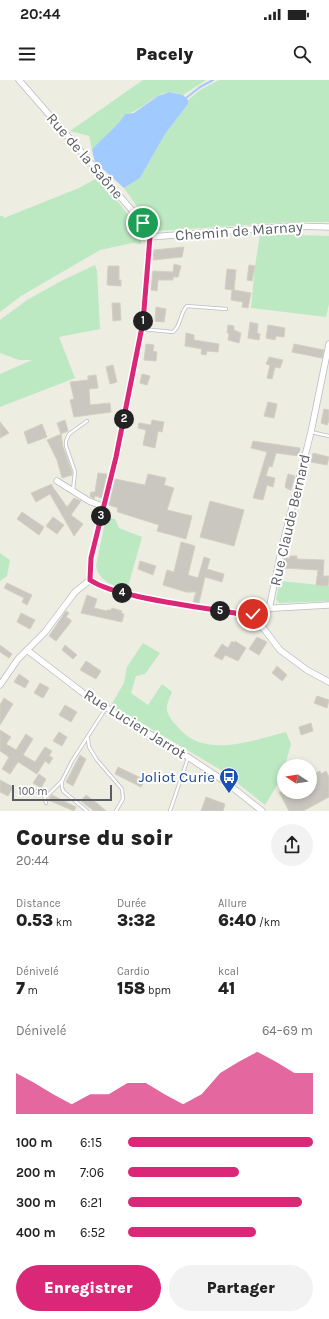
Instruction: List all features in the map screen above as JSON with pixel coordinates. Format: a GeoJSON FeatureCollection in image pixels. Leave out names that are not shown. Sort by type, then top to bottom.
{"type":"FeatureCollection","features":[{"type":"Feature","properties":{"kind":"street","name":"Rue de la Saône"},"geometry":{"type":"LineString","coordinates":[[19,80],[143,223],[150,237]]}},
{"type":"Feature","properties":{"kind":"street","name":"Chemin de Marnay"},"geometry":{"type":"LineString","coordinates":[[150,237],[292,226],[329,227]]}},
{"type":"Feature","properties":{"kind":"street"},"geometry":{"type":"LineString","coordinates":[[0,685],[18,659],[45,632],[75,592],[90,580],[91,558],[126,410],[141,329],[147,287],[150,237]]}},
{"type":"Feature","properties":{"kind":"street","name":"Rue Claude Bernard"},"geometry":{"type":"LineString","coordinates":[[269,609],[282,547],[311,432],[329,344]]}},
{"type":"Feature","properties":{"kind":"street"},"geometry":{"type":"LineString","coordinates":[[57,480],[89,501],[104,507]]}},
{"type":"Feature","properties":{"kind":"street"},"geometry":{"type":"LineString","coordinates":[[90,580],[112,590],[148,599],[252,616]]}},
{"type":"Feature","properties":{"kind":"street"},"geometry":{"type":"LineString","coordinates":[[252,616],[255,611],[269,609],[329,605]]}},
{"type":"Feature","properties":{"kind":"street"},"geometry":{"type":"LineString","coordinates":[[252,616],[254,621],[264,629],[280,650],[307,670],[329,682]]}},
{"type":"Feature","properties":{"kind":"street","name":"Rue Lucien Jarrot"},"geometry":{"type":"LineString","coordinates":[[27,650],[87,696],[188,757],[227,783],[262,811]]}},
{"type":"Feature","properties":{"kind":"lane"},"geometry":{"type":"LineString","coordinates":[[141,329],[173,332],[179,325],[181,313],[187,306],[226,309]]}},
{"type":"Feature","properties":{"kind":"lane"},"geometry":{"type":"LineString","coordinates":[[72,491],[75,472],[66,446],[66,440],[70,434],[87,422]]}},
{"type":"Feature","properties":{"kind":"lane"},"geometry":{"type":"LineString","coordinates":[[311,432],[329,436]]}},
{"type":"Feature","properties":{"kind":"lane"},"geometry":{"type":"LineString","coordinates":[[45,798],[62,781],[72,761],[88,738],[106,707]]}},
{"type":"Feature","properties":{"kind":"lane"},"geometry":{"type":"LineString","coordinates":[[88,738],[89,747],[97,760],[122,789],[123,799],[116,811]]}},
{"type":"Feature","properties":{"kind":"lane"},"geometry":{"type":"LineString","coordinates":[[170,811],[188,757]]}},
{"type":"Feature","properties":{"kind":"lane"},"geometry":{"type":"LineString","coordinates":[[62,781],[63,791],[87,811]]}},
{"type":"Feature","properties":{"kind":"lane"},"geometry":{"type":"LineString","coordinates":[[36,791],[44,795],[46,803]]}},
{"type":"Feature","properties":{"kind":"green space"},"geometry":{"type":"Polygon","coordinates":[[[143,80],[206,80],[183,95],[171,92],[165,93],[154,98],[137,110],[125,114],[118,124],[92,150],[89,136],[70,131],[143,80]]]}},
{"type":"Feature","properties":{"kind":"green space"},"geometry":{"type":"Polygon","coordinates":[[[219,80],[329,80],[329,222],[292,222],[157,231],[151,226],[124,188],[140,178],[165,134],[188,104],[188,100],[200,90],[219,80]]]}},
{"type":"Feature","properties":{"kind":"green space"},"geometry":{"type":"Polygon","coordinates":[[[99,177],[138,228],[141,244],[132,243],[100,250],[21,296],[0,312],[0,216],[3,216],[4,218],[79,188],[99,177]]]}},
{"type":"Feature","properties":{"kind":"green space"},"geometry":{"type":"Polygon","coordinates":[[[260,234],[329,236],[329,304],[326,317],[251,308],[260,234]]]}},
{"type":"Feature","properties":{"kind":"green space"},"geometry":{"type":"Polygon","coordinates":[[[95,265],[97,271],[100,329],[59,337],[75,378],[0,407],[0,374],[32,360],[19,360],[0,353],[0,320],[27,300],[63,280],[95,265]]]}},
{"type":"Feature","properties":{"kind":"green space"},"geometry":{"type":"Polygon","coordinates":[[[106,517],[115,519],[119,528],[142,537],[127,590],[107,582],[100,576],[96,566],[106,517]]]}},
{"type":"Feature","properties":{"kind":"green space"},"geometry":{"type":"Polygon","coordinates":[[[0,553],[10,560],[7,576],[0,581],[0,553]]]}},
{"type":"Feature","properties":{"kind":"green space"},"geometry":{"type":"Polygon","coordinates":[[[280,581],[329,586],[329,601],[279,603],[276,599],[280,581]]]}},
{"type":"Feature","properties":{"kind":"green space"},"geometry":{"type":"Polygon","coordinates":[[[143,643],[160,653],[145,674],[136,676],[131,693],[148,705],[162,684],[172,692],[167,706],[169,716],[187,736],[200,742],[213,745],[228,745],[257,740],[286,732],[291,744],[287,759],[277,759],[277,785],[265,805],[221,770],[111,705],[124,683],[127,667],[143,643]]]}},
{"type":"Feature","properties":{"kind":"water"},"geometry":{"type":"Polygon","coordinates":[[[169,92],[183,95],[188,100],[188,104],[165,134],[140,178],[124,188],[95,162],[92,150],[118,124],[125,114],[134,113],[158,96],[169,92]]]}},
{"type":"Feature","properties":{"kind":"building"},"geometry":{"type":"Polygon","coordinates":[[[184,247],[182,257],[153,260],[154,250],[184,247]]]}},
{"type":"Feature","properties":{"kind":"building"},"geometry":{"type":"Polygon","coordinates":[[[174,264],[181,266],[178,277],[173,277],[173,280],[158,280],[157,291],[151,290],[153,271],[173,272],[174,264]]]}},
{"type":"Feature","properties":{"kind":"building"},"geometry":{"type":"Polygon","coordinates":[[[249,265],[255,266],[252,281],[247,280],[249,265]]]}},
{"type":"Feature","properties":{"kind":"building"},"geometry":{"type":"Polygon","coordinates":[[[108,266],[119,266],[119,280],[121,280],[121,286],[107,285],[108,266]]]}},
{"type":"Feature","properties":{"kind":"building"},"geometry":{"type":"Polygon","coordinates":[[[227,269],[236,270],[234,290],[251,293],[248,308],[242,307],[243,302],[231,300],[232,290],[225,289],[227,269]]]}},
{"type":"Feature","properties":{"kind":"building"},"geometry":{"type":"Polygon","coordinates":[[[112,303],[120,303],[121,320],[113,321],[112,303]]]}},
{"type":"Feature","properties":{"kind":"building"},"geometry":{"type":"Polygon","coordinates":[[[156,307],[166,309],[164,322],[155,321],[156,307]]]}},
{"type":"Feature","properties":{"kind":"building"},"geometry":{"type":"Polygon","coordinates":[[[250,322],[258,324],[257,333],[260,334],[259,340],[248,338],[250,322]]]}},
{"type":"Feature","properties":{"kind":"building"},"geometry":{"type":"Polygon","coordinates":[[[228,325],[234,326],[234,330],[241,333],[239,343],[228,340],[228,325]]]}},
{"type":"Feature","properties":{"kind":"building"},"geometry":{"type":"Polygon","coordinates":[[[268,325],[285,328],[284,337],[276,336],[275,340],[266,338],[268,325]]]}},
{"type":"Feature","properties":{"kind":"building"},"geometry":{"type":"Polygon","coordinates":[[[186,333],[194,335],[194,340],[219,344],[218,352],[207,351],[206,355],[201,354],[202,349],[185,346],[186,333]]]}},
{"type":"Feature","properties":{"kind":"building"},"geometry":{"type":"Polygon","coordinates":[[[146,344],[154,345],[153,351],[157,352],[156,361],[144,360],[146,344]]]}},
{"type":"Feature","properties":{"kind":"building"},"geometry":{"type":"Polygon","coordinates":[[[294,344],[324,350],[322,358],[292,352],[294,344]]]}},
{"type":"Feature","properties":{"kind":"building"},"geometry":{"type":"Polygon","coordinates":[[[269,357],[283,360],[280,368],[275,367],[272,379],[267,378],[270,365],[266,364],[269,357]]]}},
{"type":"Feature","properties":{"kind":"building"},"geometry":{"type":"Polygon","coordinates":[[[113,365],[117,382],[110,384],[106,367],[113,365]]]}},
{"type":"Feature","properties":{"kind":"building"},"geometry":{"type":"Polygon","coordinates":[[[142,374],[150,376],[147,385],[140,383],[142,374]]]}},
{"type":"Feature","properties":{"kind":"building"},"geometry":{"type":"Polygon","coordinates":[[[96,375],[98,388],[89,389],[90,405],[110,403],[111,412],[74,417],[70,400],[74,399],[70,382],[88,380],[88,376],[96,375]]]}},
{"type":"Feature","properties":{"kind":"building"},"geometry":{"type":"Polygon","coordinates":[[[268,402],[277,404],[274,418],[264,416],[268,402]]]}},
{"type":"Feature","properties":{"kind":"building"},"geometry":{"type":"Polygon","coordinates":[[[324,409],[329,410],[329,421],[327,425],[321,423],[324,409]]]}},
{"type":"Feature","properties":{"kind":"building"},"geometry":{"type":"Polygon","coordinates":[[[65,420],[68,431],[61,434],[57,423],[65,420]]]}},
{"type":"Feature","properties":{"kind":"building"},"geometry":{"type":"Polygon","coordinates":[[[152,420],[164,422],[162,432],[158,431],[155,448],[143,445],[146,430],[138,428],[139,423],[151,425],[152,420]]]}},
{"type":"Feature","properties":{"kind":"building"},"geometry":{"type":"Polygon","coordinates":[[[0,422],[9,433],[0,438],[0,422]]]}},
{"type":"Feature","properties":{"kind":"building"},"geometry":{"type":"Polygon","coordinates":[[[42,424],[47,437],[28,444],[24,432],[42,424]]]}},
{"type":"Feature","properties":{"kind":"building"},"geometry":{"type":"Polygon","coordinates":[[[61,434],[63,447],[72,472],[72,475],[62,478],[57,460],[47,440],[61,434]]]}},
{"type":"Feature","properties":{"kind":"building"},"geometry":{"type":"Polygon","coordinates":[[[253,441],[300,448],[299,456],[276,453],[272,467],[269,466],[266,476],[275,478],[273,487],[267,485],[263,500],[253,498],[267,452],[251,448],[253,441]]]}},
{"type":"Feature","properties":{"kind":"building"},"geometry":{"type":"Polygon","coordinates":[[[313,453],[329,457],[327,465],[311,462],[313,453]]]}},
{"type":"Feature","properties":{"kind":"building"},"geometry":{"type":"Polygon","coordinates":[[[98,473],[107,474],[102,498],[95,496],[94,499],[90,496],[91,492],[95,492],[98,473]]]}},
{"type":"Feature","properties":{"kind":"building"},"geometry":{"type":"Polygon","coordinates":[[[148,474],[166,478],[164,485],[174,488],[167,510],[192,516],[186,539],[157,531],[159,525],[118,512],[118,508],[109,505],[115,479],[145,485],[148,474]]]}},
{"type":"Feature","properties":{"kind":"building"},"geometry":{"type":"Polygon","coordinates":[[[288,474],[295,476],[291,490],[285,486],[288,474]]]}},
{"type":"Feature","properties":{"kind":"building"},"geometry":{"type":"Polygon","coordinates":[[[52,484],[67,507],[74,498],[81,501],[71,515],[83,524],[74,536],[50,494],[36,502],[31,493],[52,484]]]}},
{"type":"Feature","properties":{"kind":"building"},"geometry":{"type":"Polygon","coordinates":[[[210,501],[244,510],[234,546],[200,537],[210,501]]]}},
{"type":"Feature","properties":{"kind":"building"},"geometry":{"type":"Polygon","coordinates":[[[22,512],[44,527],[39,535],[17,519],[22,512]]]}},
{"type":"Feature","properties":{"kind":"building"},"geometry":{"type":"Polygon","coordinates":[[[53,517],[64,525],[57,534],[46,526],[53,517]]]}},
{"type":"Feature","properties":{"kind":"building"},"geometry":{"type":"Polygon","coordinates":[[[181,542],[195,546],[188,575],[198,578],[204,557],[210,559],[207,569],[224,574],[222,582],[205,577],[199,603],[193,602],[196,592],[186,592],[163,585],[167,570],[174,572],[181,542]]]}},
{"type":"Feature","properties":{"kind":"building"},"geometry":{"type":"Polygon","coordinates":[[[290,556],[297,556],[297,559],[324,560],[323,576],[329,576],[328,586],[316,585],[318,570],[283,568],[284,558],[290,558],[290,556]]]}},
{"type":"Feature","properties":{"kind":"building"},"geometry":{"type":"Polygon","coordinates":[[[140,561],[156,566],[153,575],[138,569],[140,561]]]}},
{"type":"Feature","properties":{"kind":"building"},"geometry":{"type":"Polygon","coordinates":[[[7,583],[32,595],[27,605],[22,602],[24,598],[4,588],[7,583]]]}},
{"type":"Feature","properties":{"kind":"building"},"geometry":{"type":"Polygon","coordinates":[[[87,595],[97,599],[94,608],[107,611],[111,610],[112,608],[122,611],[121,613],[124,614],[122,622],[81,613],[87,595]]]}},
{"type":"Feature","properties":{"kind":"building"},"geometry":{"type":"Polygon","coordinates":[[[66,611],[69,613],[66,617],[71,620],[71,622],[56,641],[49,636],[66,611]]]}},
{"type":"Feature","properties":{"kind":"building"},"geometry":{"type":"Polygon","coordinates":[[[21,613],[35,620],[30,629],[17,622],[21,613]]]}},
{"type":"Feature","properties":{"kind":"building"},"geometry":{"type":"Polygon","coordinates":[[[257,637],[267,642],[259,655],[249,649],[257,637]]]}},
{"type":"Feature","properties":{"kind":"building"},"geometry":{"type":"Polygon","coordinates":[[[232,641],[234,643],[235,641],[246,648],[238,661],[225,655],[222,660],[214,656],[222,644],[228,648],[232,641]]]}},
{"type":"Feature","properties":{"kind":"building"},"geometry":{"type":"Polygon","coordinates":[[[0,645],[12,654],[9,658],[0,652],[0,645]]]}},
{"type":"Feature","properties":{"kind":"building"},"geometry":{"type":"Polygon","coordinates":[[[65,645],[77,655],[73,659],[62,650],[65,645]]]}},
{"type":"Feature","properties":{"kind":"building"},"geometry":{"type":"Polygon","coordinates":[[[86,661],[101,671],[96,679],[80,670],[86,661]]]}},
{"type":"Feature","properties":{"kind":"building"},"geometry":{"type":"Polygon","coordinates":[[[277,666],[287,675],[282,681],[272,673],[277,666]]]}},
{"type":"Feature","properties":{"kind":"building"},"geometry":{"type":"Polygon","coordinates":[[[19,674],[29,681],[25,688],[14,682],[19,674]]]}},
{"type":"Feature","properties":{"kind":"building"},"geometry":{"type":"Polygon","coordinates":[[[40,683],[49,688],[43,698],[34,693],[40,683]]]}},
{"type":"Feature","properties":{"kind":"building"},"geometry":{"type":"Polygon","coordinates":[[[317,696],[329,700],[327,708],[314,703],[317,696]]]}},
{"type":"Feature","properties":{"kind":"building"},"geometry":{"type":"Polygon","coordinates":[[[4,698],[13,704],[0,725],[0,705],[4,698]]]}},
{"type":"Feature","properties":{"kind":"building"},"geometry":{"type":"Polygon","coordinates":[[[65,705],[77,712],[71,722],[59,715],[65,705]]]}},
{"type":"Feature","properties":{"kind":"building"},"geometry":{"type":"Polygon","coordinates":[[[311,723],[313,731],[301,735],[299,727],[311,723]]]}},
{"type":"Feature","properties":{"kind":"building"},"geometry":{"type":"Polygon","coordinates":[[[0,730],[11,737],[6,744],[16,750],[26,734],[33,739],[23,755],[35,762],[45,747],[52,751],[49,756],[53,758],[49,764],[45,761],[37,774],[18,762],[10,774],[2,769],[9,757],[0,751],[0,730]]]}},
{"type":"Feature","properties":{"kind":"building"},"geometry":{"type":"Polygon","coordinates":[[[59,732],[67,737],[62,746],[53,741],[59,732]]]}},
{"type":"Feature","properties":{"kind":"building"},"geometry":{"type":"Polygon","coordinates":[[[80,755],[86,759],[73,786],[66,782],[80,755]]]}},
{"type":"Feature","properties":{"kind":"building"},"geometry":{"type":"Polygon","coordinates":[[[118,767],[145,780],[141,787],[115,774],[118,767]]]}},
{"type":"Feature","properties":{"kind":"building"},"geometry":{"type":"Polygon","coordinates":[[[320,771],[321,774],[326,771],[329,777],[329,797],[303,811],[289,811],[283,799],[317,799],[317,772],[320,771]]]}},
{"type":"Feature","properties":{"kind":"building"},"geometry":{"type":"Polygon","coordinates":[[[39,774],[46,779],[41,788],[33,783],[39,774]]]}},
{"type":"Feature","properties":{"kind":"building"},"geometry":{"type":"Polygon","coordinates":[[[0,780],[13,787],[8,796],[0,792],[0,780]]]}},
{"type":"Feature","properties":{"kind":"building"},"geometry":{"type":"Polygon","coordinates":[[[52,795],[76,807],[74,811],[48,800],[52,795]]]}},
{"type":"Feature","properties":{"kind":"building"},"geometry":{"type":"Polygon","coordinates":[[[86,795],[106,811],[94,811],[81,801],[86,795]]]}},
{"type":"Feature","properties":{"kind":"building"},"geometry":{"type":"Polygon","coordinates":[[[206,797],[225,804],[223,811],[201,811],[206,797]]]}},
{"type":"Feature","properties":{"kind":"waterway"},"geometry":{"type":"LineString","coordinates":[[186,98],[200,87],[213,80]]}},
{"type":"Feature","properties":{"kind":"place","name":"Joliot Curie"},"geometry":{"type":"Point","coordinates":[229,794]}},
{"type":"Feature","properties":{"kind":"route"},"geometry":{"type":"LineString","coordinates":[[143,223],[150,237],[143,322],[130,395],[91,558],[90,580],[112,590],[161,602],[252,616],[253,614]]}}]}
